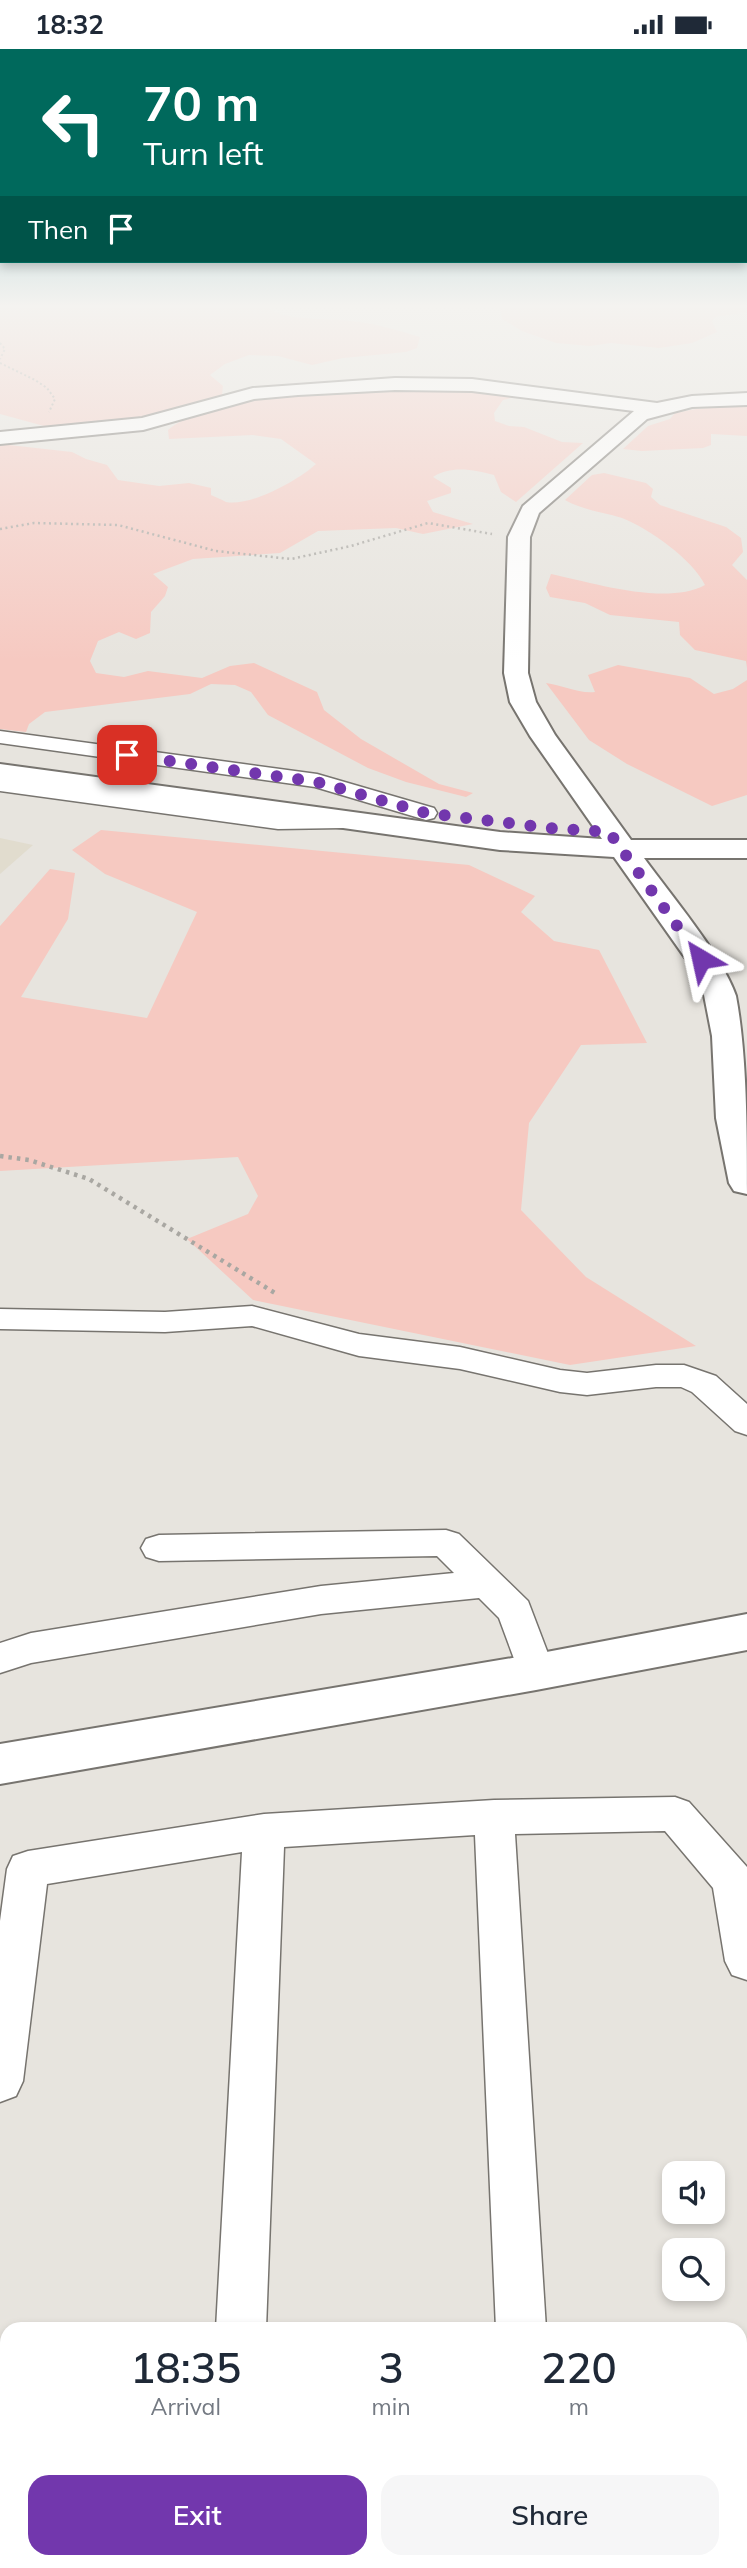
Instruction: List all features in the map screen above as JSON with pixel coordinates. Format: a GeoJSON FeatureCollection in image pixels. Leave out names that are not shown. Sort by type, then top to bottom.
{"type":"FeatureCollection","features":[{"type":"Feature","properties":{"kind":"street"},"geometry":{"type":"LineString","coordinates":[[0,438],[127,426]]}},
{"type":"Feature","properties":{"kind":"street"},"geometry":{"type":"LineString","coordinates":[[627,426],[530,510],[519,537],[516,673],[523,702],[616,840],[701,959],[720,995],[728,1036],[733,1118],[747,1183]]}},
{"type":"Feature","properties":{"kind":"street"},"geometry":{"type":"LineString","coordinates":[[0,737],[317,782],[426,813]]}},
{"type":"Feature","properties":{"kind":"street"},"geometry":{"type":"LineString","coordinates":[[0,758],[549,828],[616,840],[747,849]]}},
{"type":"Feature","properties":{"kind":"street"},"geometry":{"type":"LineString","coordinates":[[0,772],[500,841],[616,840],[747,830]]}},
{"type":"Feature","properties":{"kind":"street"},"geometry":{"type":"LineString","coordinates":[[0,784],[278,823],[350,821]]}},
{"type":"Feature","properties":{"kind":"street"},"geometry":{"type":"LineString","coordinates":[[0,1318],[58,1322],[105,1319],[165,1322],[252,1316],[359,1345],[460,1358],[561,1381],[587,1384],[656,1376],[684,1376],[704,1384],[747,1423]]}},
{"type":"Feature","properties":{"kind":"street"},"geometry":{"type":"LineString","coordinates":[[159,1549],[446,1543],[515,1611],[536,1672]]}},
{"type":"Feature","properties":{"kind":"street"},"geometry":{"type":"LineString","coordinates":[[0,1658],[31,1648],[321,1600],[487,1583]]}},
{"type":"Feature","properties":{"kind":"street"},"geometry":{"type":"LineString","coordinates":[[0,1764],[536,1672],[747,1632]]}},
{"type":"Feature","properties":{"kind":"street"},"geometry":{"type":"LineString","coordinates":[[1,2065],[28,1869],[264,1831],[494,1817],[675,1814],[733,1881],[747,1961]]}},
{"type":"Feature","properties":{"kind":"street"},"geometry":{"type":"LineString","coordinates":[[494,1817],[521,2322]]}},
{"type":"Feature","properties":{"kind":"street"},"geometry":{"type":"LineString","coordinates":[[241,2322],[264,1831]]}},
{"type":"Feature","properties":{"kind":"path"},"geometry":{"type":"LineString","coordinates":[[0,529],[34,523],[118,525],[216,551],[281,559],[319,554],[428,523],[464,531],[519,537]]}},
{"type":"Feature","properties":{"kind":"path"},"geometry":{"type":"LineString","coordinates":[[0,1156],[29,1160],[89,1179],[277,1294]]}},
{"type":"Feature","properties":{"kind":"shaded area"},"geometry":{"type":"Polygon","coordinates":[[[176,426],[508,426],[524,427],[562,442],[583,443],[516,502],[501,492],[494,475],[455,470],[433,477],[451,488],[451,493],[427,501],[433,512],[473,524],[423,534],[396,528],[318,531],[280,553],[193,559],[153,574],[168,587],[165,596],[151,612],[150,633],[136,639],[119,632],[98,641],[90,661],[96,673],[124,677],[148,671],[202,678],[230,666],[254,663],[317,692],[324,710],[361,739],[439,784],[473,793],[466,797],[406,782],[368,768],[268,715],[251,692],[235,685],[211,684],[190,694],[45,712],[29,724],[26,732],[0,729],[0,444],[72,452],[107,465],[118,480],[159,486],[189,483],[211,488],[211,495],[226,502],[248,500],[274,491],[316,464],[281,439],[253,435],[169,439],[168,430],[176,426]]]}},
{"type":"Feature","properties":{"kind":"shaded area"},"geometry":{"type":"Polygon","coordinates":[[[648,426],[747,426],[747,436],[711,434],[711,445],[703,448],[642,451],[623,449],[648,426]]]}},
{"type":"Feature","properties":{"kind":"shaded area"},"geometry":{"type":"Polygon","coordinates":[[[604,473],[646,483],[653,489],[651,497],[660,505],[726,527],[741,538],[743,552],[732,565],[747,580],[747,668],[746,661],[695,650],[680,635],[679,622],[610,615],[585,603],[550,597],[546,588],[551,574],[650,593],[689,591],[705,585],[680,555],[645,529],[622,518],[585,509],[565,500],[592,475],[604,473]]]}},
{"type":"Feature","properties":{"kind":"shaded area"},"geometry":{"type":"Polygon","coordinates":[[[618,665],[690,678],[714,694],[733,689],[747,680],[747,795],[712,806],[627,764],[589,740],[546,683],[583,692],[595,692],[588,675],[618,665]]]}},
{"type":"Feature","properties":{"kind":"shaded area"},"geometry":{"type":"Polygon","coordinates":[[[101,830],[469,865],[535,896],[521,912],[554,941],[599,950],[647,1043],[581,1045],[529,1123],[521,1210],[586,1277],[696,1346],[570,1365],[253,1300],[187,1239],[248,1214],[258,1196],[238,1157],[0,1171],[0,926],[50,869],[75,873],[68,919],[21,997],[147,1018],[197,912],[105,874],[72,850],[101,830]]]}},
{"type":"Feature","properties":{"kind":"shaded area"},"geometry":{"type":"Polygon","coordinates":[[[0,838],[33,845],[0,874],[0,838]]]}},
{"type":"Feature","properties":{"kind":"route"},"geometry":{"type":"LineString","coordinates":[[127,755],[317,782],[426,813],[549,828],[609,832],[701,959]]}}]}
